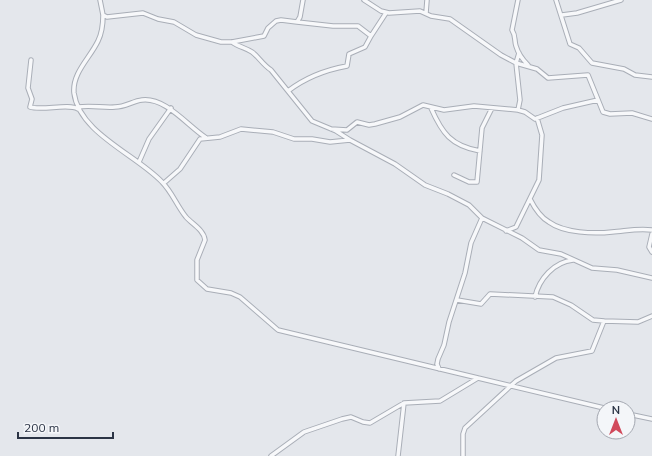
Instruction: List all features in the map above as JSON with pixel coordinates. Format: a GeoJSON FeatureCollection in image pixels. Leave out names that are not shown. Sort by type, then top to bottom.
{"type":"FeatureCollection","features":[{"type":"Feature","properties":{"kind":"street"},"geometry":{"type":"LineString","coordinates":[[100,0],[103,14],[102,28],[98,42],[80,69],[75,82],[74,91],[79,108],[100,134],[139,162],[164,183],[186,217],[205,237],[196,260],[196,274],[198,280],[208,289],[235,294],[248,303],[280,331],[510,385],[543,395],[596,406]]}},
{"type":"Feature","properties":{"kind":"street"},"geometry":{"type":"LineString","coordinates":[[297,22],[300,17],[303,0]]}},
{"type":"Feature","properties":{"kind":"street"},"geometry":{"type":"LineString","coordinates":[[364,0],[386,13],[416,11],[450,20],[464,28],[485,46],[516,63],[538,69],[551,78],[588,75],[603,112],[607,114],[626,112],[652,119]]}},
{"type":"Feature","properties":{"kind":"street"},"geometry":{"type":"LineString","coordinates":[[426,13],[427,0]]}},
{"type":"Feature","properties":{"kind":"street"},"geometry":{"type":"LineString","coordinates":[[518,0],[512,29],[519,53],[529,67]]}},
{"type":"Feature","properties":{"kind":"street"},"geometry":{"type":"LineString","coordinates":[[556,0],[570,44],[578,48],[590,62],[624,69],[634,75],[652,77]]}},
{"type":"Feature","properties":{"kind":"street"},"geometry":{"type":"LineString","coordinates":[[562,16],[578,13],[609,2],[621,0]]}},
{"type":"Feature","properties":{"kind":"street"},"geometry":{"type":"LineString","coordinates":[[103,14],[110,18],[144,13],[158,19],[177,23],[196,35],[221,42],[232,42],[264,36],[270,26],[279,20],[333,26],[358,26],[371,36]]}},
{"type":"Feature","properties":{"kind":"street"},"geometry":{"type":"LineString","coordinates":[[288,91],[302,80],[333,68],[347,66],[349,54],[365,47],[386,13]]}},
{"type":"Feature","properties":{"kind":"street"},"geometry":{"type":"LineString","coordinates":[[232,42],[239,48],[254,54],[288,91],[312,121],[331,129],[395,164],[425,185],[448,194],[469,205],[482,218],[522,238],[539,250],[561,254],[592,268],[618,270],[652,278]]}},
{"type":"Feature","properties":{"kind":"street"},"geometry":{"type":"LineString","coordinates":[[518,110],[520,100],[516,63],[519,53]]}},
{"type":"Feature","properties":{"kind":"street"},"geometry":{"type":"LineString","coordinates":[[31,60],[28,88],[32,99],[30,107],[117,107],[146,99],[171,108],[181,119],[205,137]]}},
{"type":"Feature","properties":{"kind":"street"},"geometry":{"type":"LineString","coordinates":[[331,129],[347,130],[357,122],[369,125],[375,124],[400,117],[422,106],[444,110],[462,107],[518,110],[526,112],[533,118],[537,118],[563,108],[598,100]]}},
{"type":"Feature","properties":{"kind":"street"},"geometry":{"type":"LineString","coordinates":[[139,162],[149,138],[171,108]]}},
{"type":"Feature","properties":{"kind":"street"},"geometry":{"type":"LineString","coordinates":[[430,108],[442,130],[451,141],[463,147],[480,151]]}},
{"type":"Feature","properties":{"kind":"street"},"geometry":{"type":"LineString","coordinates":[[454,175],[469,182],[477,182],[482,128],[492,108]]}},
{"type":"Feature","properties":{"kind":"street"},"geometry":{"type":"LineString","coordinates":[[506,231],[516,227],[538,183],[542,135],[537,118]]}},
{"type":"Feature","properties":{"kind":"street"},"geometry":{"type":"LineString","coordinates":[[164,183],[180,169],[198,140],[205,137],[220,137],[241,129],[273,132],[294,139],[312,139],[330,142],[350,140]]}},
{"type":"Feature","properties":{"kind":"street"},"geometry":{"type":"LineString","coordinates":[[530,198],[538,212],[548,222],[563,228],[602,232],[638,229],[652,230]]}},
{"type":"Feature","properties":{"kind":"street"},"geometry":{"type":"LineString","coordinates":[[439,369],[437,366],[438,359],[457,300],[471,243],[482,218]]}},
{"type":"Feature","properties":{"kind":"street"},"geometry":{"type":"LineString","coordinates":[[652,234],[649,247],[652,252]]}},
{"type":"Feature","properties":{"kind":"street"},"geometry":{"type":"LineString","coordinates":[[535,297],[539,285],[550,271],[560,264],[573,260]]}},
{"type":"Feature","properties":{"kind":"street"},"geometry":{"type":"LineString","coordinates":[[457,300],[481,304],[490,294],[557,298],[593,320],[604,321],[638,322],[651,316],[652,312]]}},
{"type":"Feature","properties":{"kind":"street"},"geometry":{"type":"LineString","coordinates":[[463,456],[463,434],[465,428],[510,385],[556,358],[592,351],[604,321]]}},
{"type":"Feature","properties":{"kind":"street"},"geometry":{"type":"LineString","coordinates":[[271,456],[294,438],[308,431],[347,418],[370,423],[404,403],[440,400],[478,378]]}},
{"type":"Feature","properties":{"kind":"street"},"geometry":{"type":"LineString","coordinates":[[398,456],[404,403]]}},
{"type":"Feature","properties":{"kind":"street"},"geometry":{"type":"LineString","coordinates":[[636,416],[652,419]]}}]}
